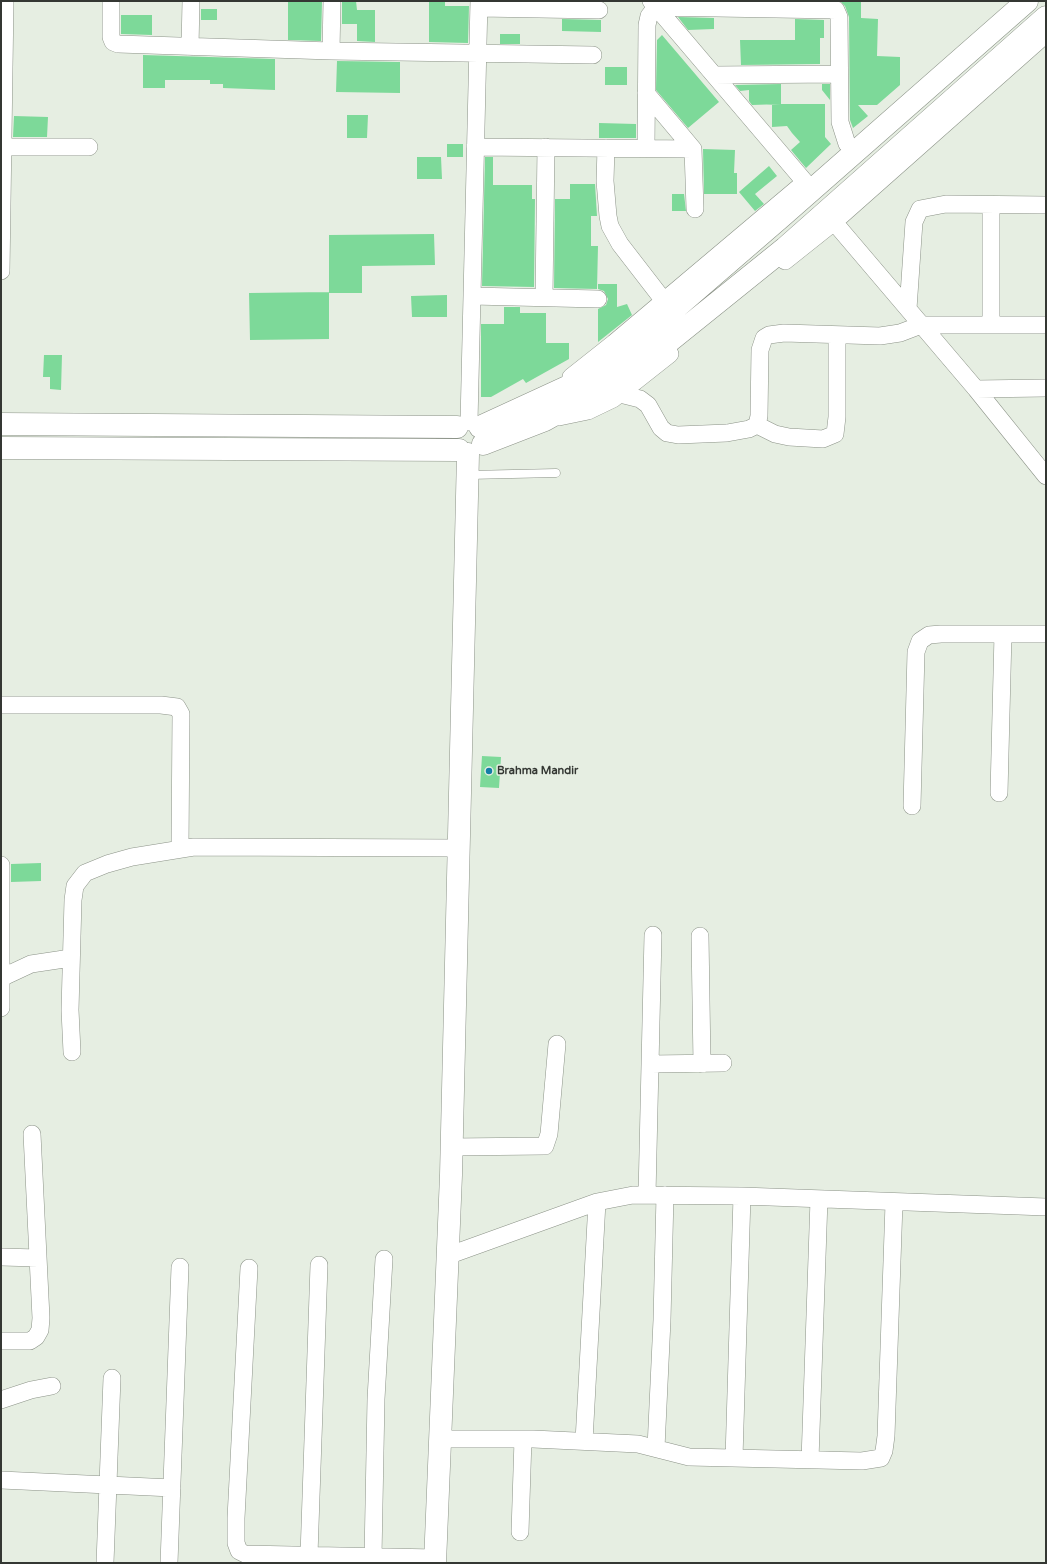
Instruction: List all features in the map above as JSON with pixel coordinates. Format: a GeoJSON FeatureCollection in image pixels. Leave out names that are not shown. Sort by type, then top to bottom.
{"type":"FeatureCollection","features":[{"type":"Feature","properties":{"kind":"main road"},"geometry":{"type":"LineString","coordinates":[[1,424],[469,443],[547,395],[580,381],[619,357],[1027,1]]}},
{"type":"Feature","properties":{"kind":"main road"},"geometry":{"type":"LineString","coordinates":[[1,448],[469,443],[544,420],[608,384],[651,356],[785,248],[1046,17]]}},
{"type":"Feature","properties":{"kind":"main road"},"geometry":{"type":"LineString","coordinates":[[435,1561],[451,1147],[469,443]]}},
{"type":"Feature","properties":{"kind":"street"},"geometry":{"type":"LineString","coordinates":[[1,271],[5,1]]}},
{"type":"Feature","properties":{"kind":"street"},"geometry":{"type":"LineString","coordinates":[[111,1],[110,28],[113,42],[118,44],[331,51],[593,55]]}},
{"type":"Feature","properties":{"kind":"street"},"geometry":{"type":"LineString","coordinates":[[190,47],[191,1]]}},
{"type":"Feature","properties":{"kind":"street"},"geometry":{"type":"LineString","coordinates":[[331,51],[332,1]]}},
{"type":"Feature","properties":{"kind":"street"},"geometry":{"type":"LineString","coordinates":[[547,395],[614,344],[805,182],[1010,1]]}},
{"type":"Feature","properties":{"kind":"street"},"geometry":{"type":"LineString","coordinates":[[469,443],[479,4],[599,10]]}},
{"type":"Feature","properties":{"kind":"street"},"geometry":{"type":"LineString","coordinates":[[653,4],[836,10],[839,18],[840,122],[847,144]]}},
{"type":"Feature","properties":{"kind":"street"},"geometry":{"type":"LineString","coordinates":[[653,4],[805,182]]}},
{"type":"Feature","properties":{"kind":"street"},"geometry":{"type":"LineString","coordinates":[[646,148],[647,25],[653,4]]}},
{"type":"Feature","properties":{"kind":"street"},"geometry":{"type":"LineString","coordinates":[[544,420],[588,411],[620,394],[834,222],[1046,34]]}},
{"type":"Feature","properties":{"kind":"street"},"geometry":{"type":"LineString","coordinates":[[714,76],[839,74]]}},
{"type":"Feature","properties":{"kind":"street"},"geometry":{"type":"LineString","coordinates":[[646,93],[693,150],[695,209]]}},
{"type":"Feature","properties":{"kind":"street"},"geometry":{"type":"LineString","coordinates":[[4,147],[89,147]]}},
{"type":"Feature","properties":{"kind":"street"},"geometry":{"type":"LineString","coordinates":[[476,147],[646,148],[693,150]]}},
{"type":"Feature","properties":{"kind":"street"},"geometry":{"type":"LineString","coordinates":[[544,298],[546,147]]}},
{"type":"Feature","properties":{"kind":"street"},"geometry":{"type":"LineString","coordinates":[[606,148],[605,181],[610,226],[620,244],[664,301]]}},
{"type":"Feature","properties":{"kind":"street"},"geometry":{"type":"LineString","coordinates":[[908,309],[914,222],[920,209],[946,204],[1046,205]]}},
{"type":"Feature","properties":{"kind":"street"},"geometry":{"type":"LineString","coordinates":[[991,205],[991,325]]}},
{"type":"Feature","properties":{"kind":"street"},"geometry":{"type":"LineString","coordinates":[[834,222],[976,389],[1046,476]]}},
{"type":"Feature","properties":{"kind":"street"},"geometry":{"type":"LineString","coordinates":[[472,296],[598,299]]}},
{"type":"Feature","properties":{"kind":"street"},"geometry":{"type":"LineString","coordinates":[[757,425],[759,416],[760,350],[764,338],[769,335],[775,333],[880,336],[900,333],[921,325],[1046,325]]}},
{"type":"Feature","properties":{"kind":"street"},"geometry":{"type":"LineString","coordinates":[[757,425],[775,434],[790,437],[823,439],[835,434],[837,418],[837,335]]}},
{"type":"Feature","properties":{"kind":"street"},"geometry":{"type":"LineString","coordinates":[[976,389],[1046,388]]}},
{"type":"Feature","properties":{"kind":"street"},"geometry":{"type":"LineString","coordinates":[[620,394],[640,399],[648,405],[661,428],[667,433],[678,435],[727,433],[749,429],[757,425]]}},
{"type":"Feature","properties":{"kind":"street"},"geometry":{"type":"LineString","coordinates":[[912,806],[916,652],[920,641],[929,635],[940,634],[1046,634]]}},
{"type":"Feature","properties":{"kind":"street"},"geometry":{"type":"LineString","coordinates":[[999,793],[1003,634]]}},
{"type":"Feature","properties":{"kind":"street"},"geometry":{"type":"LineString","coordinates":[[1,705],[161,705],[177,707],[181,714],[180,849]]}},
{"type":"Feature","properties":{"kind":"street"},"geometry":{"type":"LineString","coordinates":[[72,1052],[70,1010],[73,900],[75,886],[85,873],[107,864],[132,857],[194,847],[459,848]]}},
{"type":"Feature","properties":{"kind":"street"},"geometry":{"type":"LineString","coordinates":[[1,864],[1,1008]]}},
{"type":"Feature","properties":{"kind":"street"},"geometry":{"type":"LineString","coordinates":[[647,1195],[653,935]]}},
{"type":"Feature","properties":{"kind":"street"},"geometry":{"type":"LineString","coordinates":[[700,936],[702,1064]]}},
{"type":"Feature","properties":{"kind":"street"},"geometry":{"type":"LineString","coordinates":[[1,978],[31,964],[72,958]]}},
{"type":"Feature","properties":{"kind":"street"},"geometry":{"type":"LineString","coordinates":[[451,1147],[545,1146],[549,1134],[557,1044]]}},
{"type":"Feature","properties":{"kind":"street"},"geometry":{"type":"LineString","coordinates":[[651,1064],[723,1063]]}},
{"type":"Feature","properties":{"kind":"street"},"geometry":{"type":"LineString","coordinates":[[1,1341],[30,1340],[36,1337],[40,1330],[41,1318],[32,1134]]}},
{"type":"Feature","properties":{"kind":"street"},"geometry":{"type":"LineString","coordinates":[[447,1256],[597,1202],[633,1195],[742,1196],[894,1203],[1046,1207]]}},
{"type":"Feature","properties":{"kind":"street"},"geometry":{"type":"LineString","coordinates":[[656,1448],[662,1320],[665,1195]]}},
{"type":"Feature","properties":{"kind":"street"},"geometry":{"type":"LineString","coordinates":[[734,1458],[742,1196]]}},
{"type":"Feature","properties":{"kind":"street"},"geometry":{"type":"LineString","coordinates":[[810,1460],[819,1199]]}},
{"type":"Feature","properties":{"kind":"street"},"geometry":{"type":"LineString","coordinates":[[584,1441],[597,1202]]}},
{"type":"Feature","properties":{"kind":"street"},"geometry":{"type":"LineString","coordinates":[[440,1439],[523,1439],[638,1444],[688,1457],[872,1461],[881,1458],[884,1451],[886,1436],[894,1203]]}},
{"type":"Feature","properties":{"kind":"street"},"geometry":{"type":"LineString","coordinates":[[1,1257],[38,1258]]}},
{"type":"Feature","properties":{"kind":"street"},"geometry":{"type":"LineString","coordinates":[[373,1557],[376,1399],[384,1259]]}},
{"type":"Feature","properties":{"kind":"street"},"geometry":{"type":"LineString","coordinates":[[298,1558],[319,1265]]}},
{"type":"Feature","properties":{"kind":"street"},"geometry":{"type":"LineString","coordinates":[[169,1563],[180,1268]]}},
{"type":"Feature","properties":{"kind":"street"},"geometry":{"type":"LineString","coordinates":[[249,1268],[236,1518],[236,1543],[239,1556],[245,1554],[298,1558],[373,1557],[435,1561]]}},
{"type":"Feature","properties":{"kind":"street"},"geometry":{"type":"LineString","coordinates":[[105,1563],[112,1378]]}},
{"type":"Feature","properties":{"kind":"street"},"geometry":{"type":"LineString","coordinates":[[1,1400],[31,1390],[52,1386]]}},
{"type":"Feature","properties":{"kind":"street"},"geometry":{"type":"LineString","coordinates":[[520,1532],[523,1439]]}},
{"type":"Feature","properties":{"kind":"street"},"geometry":{"type":"LineString","coordinates":[[1,1480],[172,1488]]}},
{"type":"Feature","properties":{"kind":"lane"},"geometry":{"type":"LineString","coordinates":[[469,443],[556,473]]}},
{"type":"Feature","properties":{"kind":"building"},"geometry":{"type":"Polygon","coordinates":[[[288,1],[322,2],[321,41],[288,40],[288,1]]]}},
{"type":"Feature","properties":{"kind":"building"},"geometry":{"type":"Polygon","coordinates":[[[342,1],[356,1],[357,10],[375,10],[375,42],[357,41],[357,24],[342,24],[342,1]]]}},
{"type":"Feature","properties":{"kind":"building"},"geometry":{"type":"Polygon","coordinates":[[[429,1],[445,1],[445,6],[469,6],[468,43],[429,42],[429,1]]]}},
{"type":"Feature","properties":{"kind":"building"},"geometry":{"type":"Polygon","coordinates":[[[840,1],[861,1],[861,18],[878,19],[877,56],[900,57],[900,85],[877,105],[858,105],[868,116],[853,128],[850,120],[849,17],[845,6],[840,1]]]}},
{"type":"Feature","properties":{"kind":"building"},"geometry":{"type":"Polygon","coordinates":[[[201,9],[217,9],[217,20],[201,20],[201,9]]]}},
{"type":"Feature","properties":{"kind":"building"},"geometry":{"type":"Polygon","coordinates":[[[121,15],[152,15],[152,35],[121,34],[121,15]]]}},
{"type":"Feature","properties":{"kind":"building"},"geometry":{"type":"Polygon","coordinates":[[[678,17],[714,18],[714,29],[688,30],[678,17]]]}},
{"type":"Feature","properties":{"kind":"building"},"geometry":{"type":"Polygon","coordinates":[[[562,19],[601,20],[601,32],[562,31],[562,19]]]}},
{"type":"Feature","properties":{"kind":"building"},"geometry":{"type":"Polygon","coordinates":[[[795,19],[824,20],[824,38],[820,38],[820,64],[741,65],[740,40],[795,40],[795,19]]]}},
{"type":"Feature","properties":{"kind":"building"},"geometry":{"type":"Polygon","coordinates":[[[500,34],[520,34],[520,44],[500,44],[500,34]]]}},
{"type":"Feature","properties":{"kind":"building"},"geometry":{"type":"Polygon","coordinates":[[[662,35],[719,102],[688,128],[656,90],[657,40],[662,35]]]}},
{"type":"Feature","properties":{"kind":"building"},"geometry":{"type":"Polygon","coordinates":[[[143,55],[275,59],[275,90],[223,88],[223,84],[210,84],[210,80],[165,80],[165,88],[143,88],[143,55]]]}},
{"type":"Feature","properties":{"kind":"building"},"geometry":{"type":"Polygon","coordinates":[[[337,61],[400,62],[400,93],[336,92],[337,61]]]}},
{"type":"Feature","properties":{"kind":"building"},"geometry":{"type":"Polygon","coordinates":[[[605,67],[627,67],[627,85],[605,85],[605,67]]]}},
{"type":"Feature","properties":{"kind":"building"},"geometry":{"type":"Polygon","coordinates":[[[781,84],[781,104],[752,105],[749,101],[749,90],[740,91],[735,85],[781,84]]]}},
{"type":"Feature","properties":{"kind":"building"},"geometry":{"type":"Polygon","coordinates":[[[822,84],[830,84],[830,100],[822,90],[822,84]]]}},
{"type":"Feature","properties":{"kind":"building"},"geometry":{"type":"Polygon","coordinates":[[[772,104],[825,104],[825,137],[831,144],[806,168],[791,150],[800,142],[787,126],[772,127],[772,104]]]}},
{"type":"Feature","properties":{"kind":"building"},"geometry":{"type":"Polygon","coordinates":[[[347,115],[368,115],[367,138],[347,138],[347,115]]]}},
{"type":"Feature","properties":{"kind":"building"},"geometry":{"type":"Polygon","coordinates":[[[14,116],[48,117],[47,137],[13,137],[14,116]]]}},
{"type":"Feature","properties":{"kind":"building"},"geometry":{"type":"Polygon","coordinates":[[[599,123],[636,124],[636,138],[599,138],[599,123]]]}},
{"type":"Feature","properties":{"kind":"building"},"geometry":{"type":"Polygon","coordinates":[[[447,144],[463,144],[463,157],[447,157],[447,144]]]}},
{"type":"Feature","properties":{"kind":"building"},"geometry":{"type":"Polygon","coordinates":[[[703,149],[735,150],[734,173],[737,173],[737,194],[704,194],[703,149]]]}},
{"type":"Feature","properties":{"kind":"building"},"geometry":{"type":"Polygon","coordinates":[[[417,157],[441,157],[442,179],[417,179],[417,157]]]}},
{"type":"Feature","properties":{"kind":"building"},"geometry":{"type":"Polygon","coordinates":[[[485,157],[493,157],[493,185],[532,185],[532,199],[535,199],[534,287],[482,286],[485,157]]]}},
{"type":"Feature","properties":{"kind":"building"},"geometry":{"type":"Polygon","coordinates":[[[769,166],[777,176],[755,194],[764,204],[755,211],[739,192],[769,166]]]}},
{"type":"Feature","properties":{"kind":"building"},"geometry":{"type":"Polygon","coordinates":[[[570,184],[595,184],[597,216],[591,216],[591,246],[598,246],[597,289],[554,288],[555,199],[570,199],[570,184]]]}},
{"type":"Feature","properties":{"kind":"building"},"geometry":{"type":"Polygon","coordinates":[[[672,194],[684,194],[686,211],[672,211],[672,194]]]}},
{"type":"Feature","properties":{"kind":"building"},"geometry":{"type":"Polygon","coordinates":[[[434,234],[435,265],[362,266],[362,293],[329,293],[329,235],[434,234]]]}},
{"type":"Feature","properties":{"kind":"building"},"geometry":{"type":"Polygon","coordinates":[[[598,284],[617,284],[617,307],[627,304],[632,315],[598,342],[598,309],[606,305],[608,299],[604,291],[598,289],[598,284]]]}},
{"type":"Feature","properties":{"kind":"building"},"geometry":{"type":"Polygon","coordinates":[[[329,292],[329,339],[250,340],[249,293],[329,292]]]}},
{"type":"Feature","properties":{"kind":"building"},"geometry":{"type":"Polygon","coordinates":[[[447,295],[447,317],[412,317],[411,296],[447,295]]]}},
{"type":"Feature","properties":{"kind":"building"},"geometry":{"type":"Polygon","coordinates":[[[504,307],[520,307],[520,313],[546,313],[546,343],[569,343],[569,359],[526,383],[523,379],[491,397],[481,397],[481,324],[504,324],[504,307]]]}},
{"type":"Feature","properties":{"kind":"building"},"geometry":{"type":"Polygon","coordinates":[[[44,355],[62,355],[61,390],[50,389],[50,377],[43,377],[44,355]]]}},
{"type":"Feature","properties":{"kind":"building"},"geometry":{"type":"Polygon","coordinates":[[[482,756],[501,757],[499,788],[480,787],[482,756]]]}},
{"type":"Feature","properties":{"kind":"building"},"geometry":{"type":"Polygon","coordinates":[[[41,863],[41,881],[11,882],[11,864],[41,863]]]}},
{"type":"Feature","properties":{"kind":"place","name":"Brahma Mandir"},"geometry":{"type":"Point","coordinates":[489,771]}}]}
